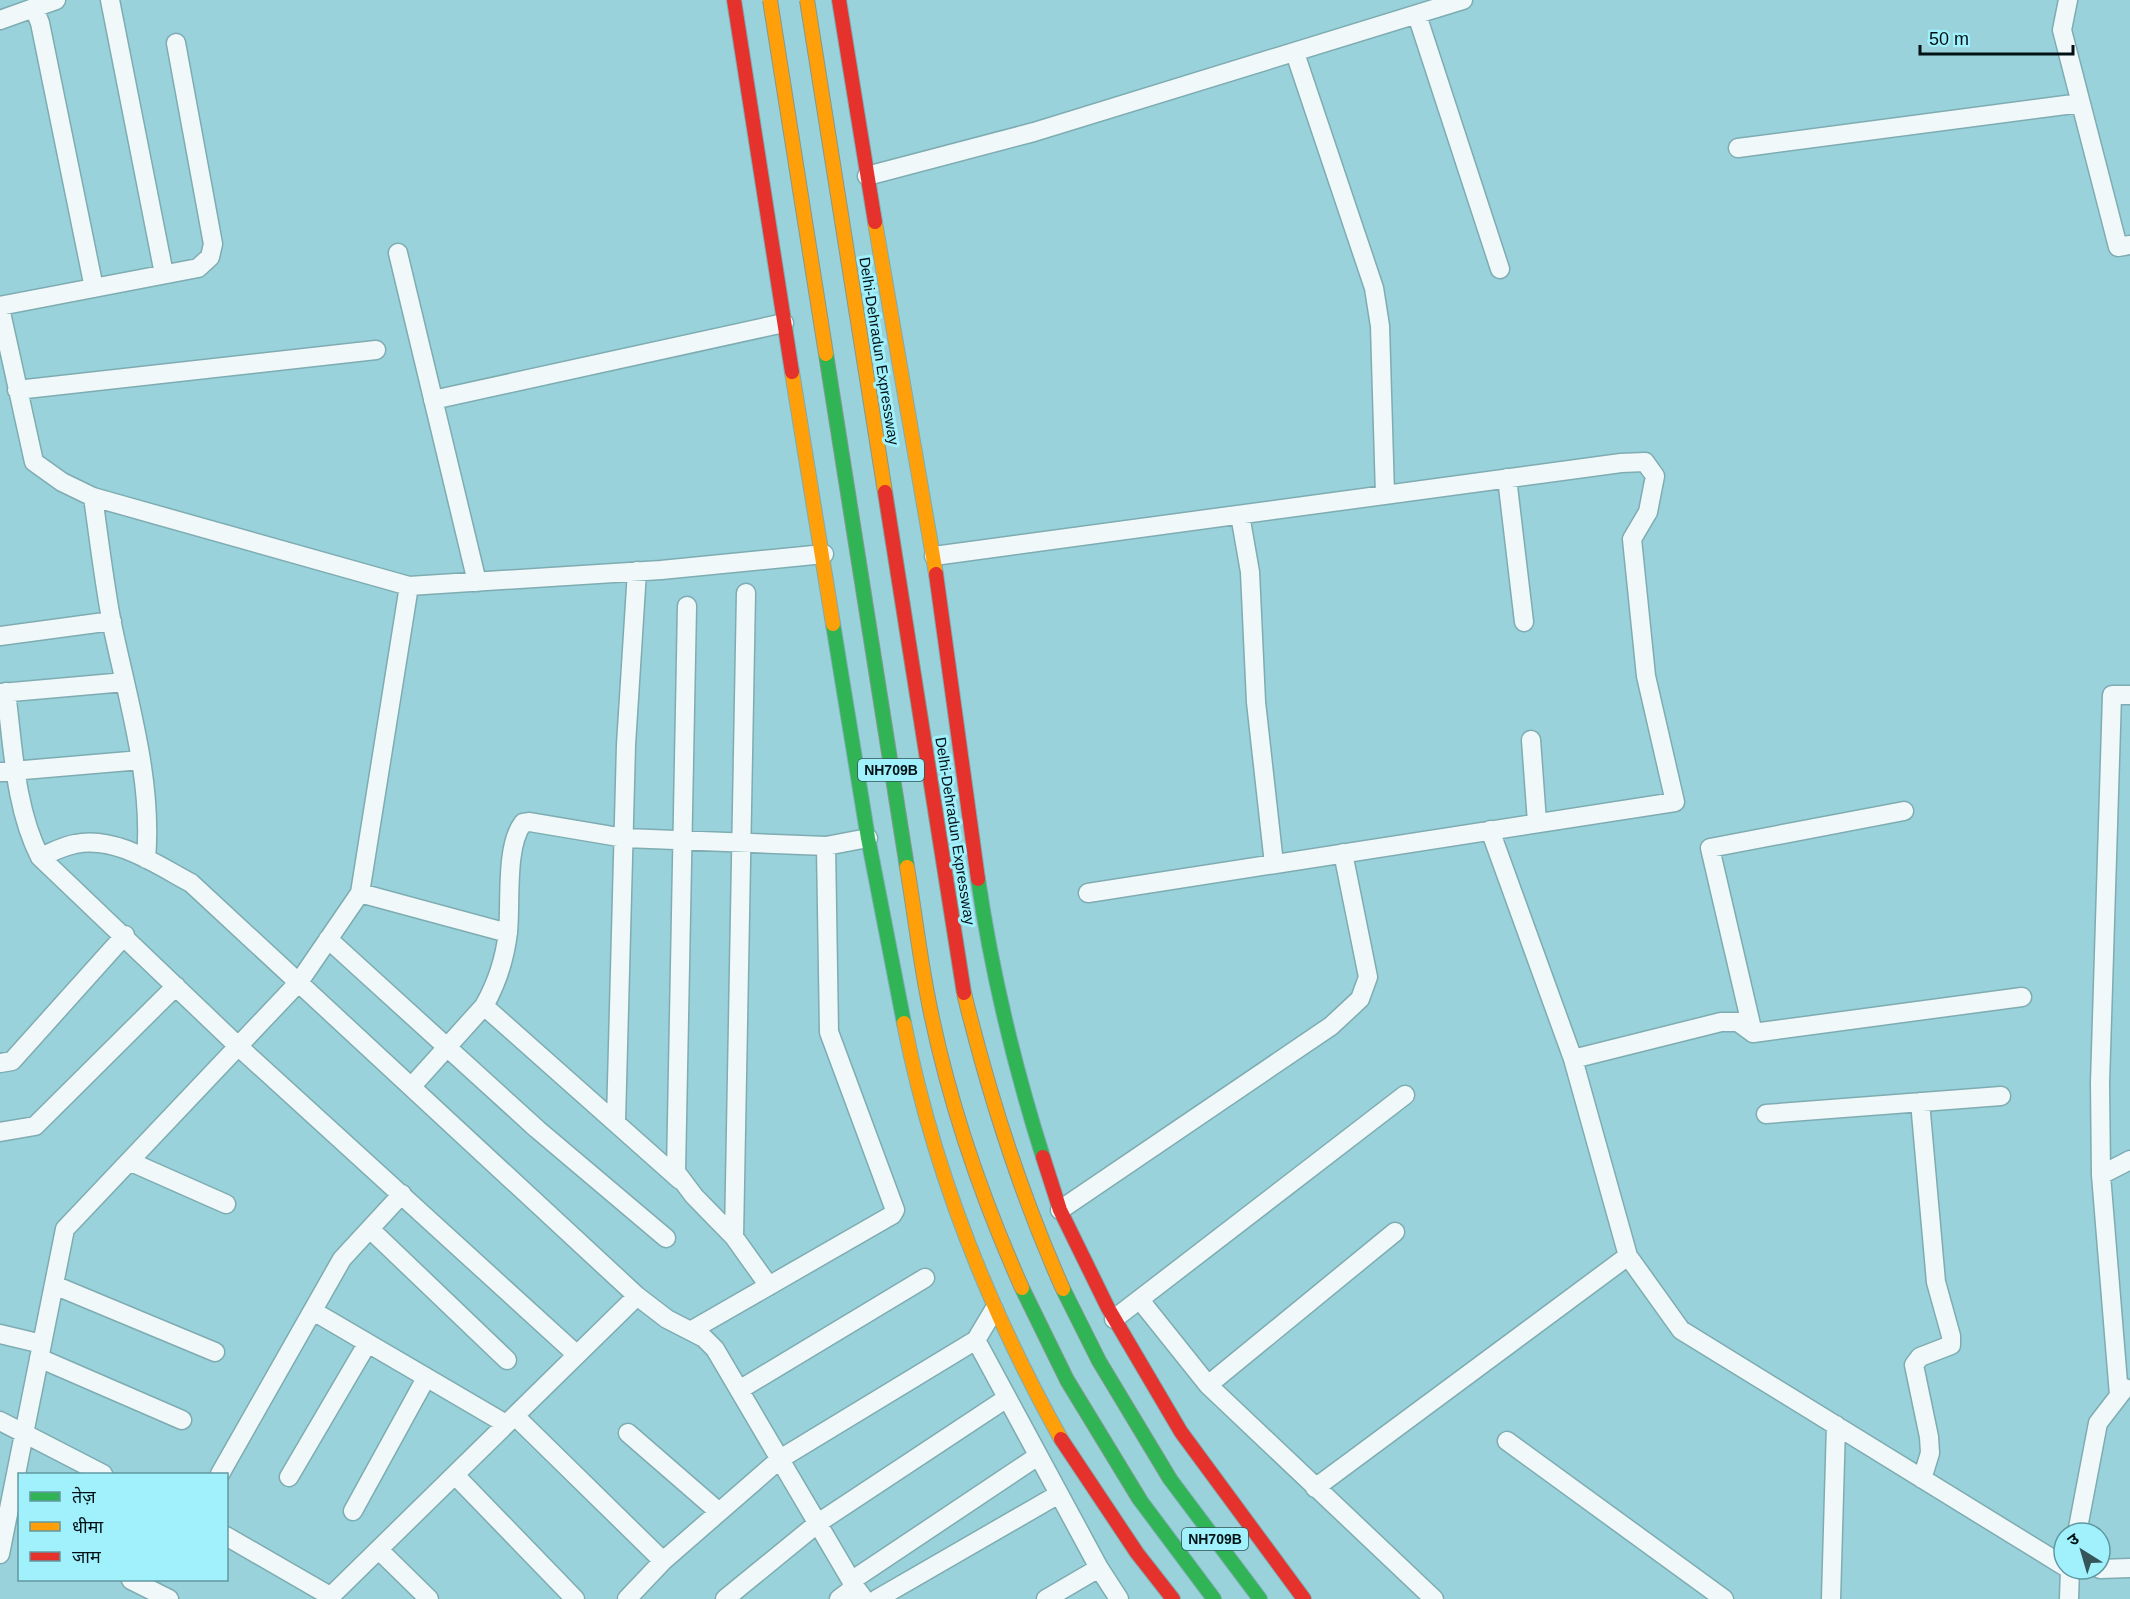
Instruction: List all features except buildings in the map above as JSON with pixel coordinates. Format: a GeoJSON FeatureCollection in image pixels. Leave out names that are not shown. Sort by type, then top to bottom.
{"type":"FeatureCollection","features":[{"type":"Feature","properties":{"kind":"main road"},"geometry":{"type":"LineString","coordinates":[[734,0],[784,323],[835,554],[868,838],[917,1090],[956,1214],[994,1310],[1060,1438],[1137,1553],[1173,1599]]}},
{"type":"Feature","properties":{"kind":"main road","name":"NH709B"},"geometry":{"type":"LineString","coordinates":[[770,0],[927,994],[957,1119],[999,1240],[1048,1348],[1107,1451],[1214,1599]]}},
{"type":"Feature","properties":{"kind":"main road","name":"Delhi-Dehradun Expressway"},"geometry":{"type":"LineString","coordinates":[[807,0],[963,987],[992,1108],[1033,1226],[1090,1347],[1138,1431],[1170,1479],[1260,1599]]}},
{"type":"Feature","properties":{"kind":"main road"},"geometry":{"type":"LineString","coordinates":[[839,0],[923,556],[967,809],[989,955],[1019,1081],[1060,1210],[1114,1319],[1181,1432],[1304,1599]]}},
{"type":"Feature","properties":{"kind":"main road"},"geometry":{"type":"LineString","coordinates":[[835,554],[923,556]]}},
{"type":"Feature","properties":{"kind":"street"},"geometry":{"type":"LineString","coordinates":[[0,20],[56,0]]}},
{"type":"Feature","properties":{"kind":"street"},"geometry":{"type":"LineString","coordinates":[[110,0],[164,274]]}},
{"type":"Feature","properties":{"kind":"street"},"geometry":{"type":"LineString","coordinates":[[867,176],[1034,132],[1463,0]]}},
{"type":"Feature","properties":{"kind":"street"},"geometry":{"type":"LineString","coordinates":[[2068,0],[2062,30],[2118,247],[2130,245]]}},
{"type":"Feature","properties":{"kind":"street"},"geometry":{"type":"LineString","coordinates":[[34,8],[40,23],[94,288]]}},
{"type":"Feature","properties":{"kind":"street"},"geometry":{"type":"LineString","coordinates":[[1417,15],[1500,269]]}},
{"type":"Feature","properties":{"kind":"street"},"geometry":{"type":"LineString","coordinates":[[176,43],[213,244],[210,257],[198,268],[0,307],[2,330],[34,462],[62,482],[93,497],[409,586],[637,571],[835,554]]}},
{"type":"Feature","properties":{"kind":"street"},"geometry":{"type":"LineString","coordinates":[[1294,53],[1374,288],[1380,326],[1385,495]]}},
{"type":"Feature","properties":{"kind":"street"},"geometry":{"type":"LineString","coordinates":[[1737,148],[2081,103]]}},
{"type":"Feature","properties":{"kind":"street"},"geometry":{"type":"LineString","coordinates":[[398,253],[477,582]]}},
{"type":"Feature","properties":{"kind":"street"},"geometry":{"type":"LineString","coordinates":[[433,399],[784,323]]}},
{"type":"Feature","properties":{"kind":"street"},"geometry":{"type":"LineString","coordinates":[[16,390],[376,350]]}},
{"type":"Feature","properties":{"kind":"street"},"geometry":{"type":"LineString","coordinates":[[923,556],[1507,478],[1645,462],[1655,476],[1648,513],[1632,539],[1646,676],[1675,802],[1088,893]]}},
{"type":"Feature","properties":{"kind":"street"},"geometry":{"type":"LineString","coordinates":[[1507,478],[1524,622]]}},
{"type":"Feature","properties":{"kind":"street"},"geometry":{"type":"LineString","coordinates":[[93,497],[112,621],[141,760],[148,821],[146,860]]}},
{"type":"Feature","properties":{"kind":"street"},"geometry":{"type":"LineString","coordinates":[[1240,515],[1250,572],[1256,702],[1274,864]]}},
{"type":"Feature","properties":{"kind":"street"},"geometry":{"type":"LineString","coordinates":[[616,1121],[626,745],[637,571]]}},
{"type":"Feature","properties":{"kind":"street"},"geometry":{"type":"LineString","coordinates":[[19,1473],[23,1432],[65,1229],[131,1162],[299,982],[360,893],[409,586]]}},
{"type":"Feature","properties":{"kind":"street"},"geometry":{"type":"LineString","coordinates":[[734,1237],[746,593]]}},
{"type":"Feature","properties":{"kind":"street"},"geometry":{"type":"LineString","coordinates":[[682,1182],[676,1172],[687,606]]}},
{"type":"Feature","properties":{"kind":"street"},"geometry":{"type":"LineString","coordinates":[[0,636],[112,621]]}},
{"type":"Feature","properties":{"kind":"street"},"geometry":{"type":"LineString","coordinates":[[125,682],[3,693],[8,772],[40,857],[125,935],[239,1047],[576,1354]]}},
{"type":"Feature","properties":{"kind":"street"},"geometry":{"type":"LineString","coordinates":[[2079,1521],[2098,1423],[2125,1388],[2101,1175],[2100,1083],[2112,695],[2130,695]]}},
{"type":"Feature","properties":{"kind":"street"},"geometry":{"type":"LineString","coordinates":[[1531,740],[1537,822]]}},
{"type":"Feature","properties":{"kind":"street"},"geometry":{"type":"LineString","coordinates":[[8,772],[141,760]]}},
{"type":"Feature","properties":{"kind":"street"},"geometry":{"type":"LineString","coordinates":[[1753,1033],[1710,848],[1904,811]]}},
{"type":"Feature","properties":{"kind":"street"},"geometry":{"type":"LineString","coordinates":[[412,1086],[484,1006],[498,975],[508,933],[514,840],[523,824],[530,822],[625,838],[826,846],[868,838]]}},
{"type":"Feature","properties":{"kind":"street"},"geometry":{"type":"LineString","coordinates":[[1490,830],[1574,1059],[1628,1256],[1681,1330],[2052,1559]]}},
{"type":"Feature","properties":{"kind":"street"},"geometry":{"type":"LineString","coordinates":[[40,857],[74,844],[104,843],[146,860],[191,883],[637,1296],[667,1319],[704,1338],[715,1349],[857,1589]]}},
{"type":"Feature","properties":{"kind":"street"},"geometry":{"type":"LineString","coordinates":[[692,1330],[892,1215],[895,1209],[829,1032],[826,846]]}},
{"type":"Feature","properties":{"kind":"street"},"geometry":{"type":"LineString","coordinates":[[1060,1210],[1331,1026],[1360,999],[1368,977],[1343,853]]}},
{"type":"Feature","properties":{"kind":"street"},"geometry":{"type":"LineString","coordinates":[[360,893],[508,933]]}},
{"type":"Feature","properties":{"kind":"street"},"geometry":{"type":"LineString","coordinates":[[0,1063],[12,1061],[125,935]]}},
{"type":"Feature","properties":{"kind":"street"},"geometry":{"type":"LineString","coordinates":[[328,939],[537,1129],[666,1238]]}},
{"type":"Feature","properties":{"kind":"street"},"geometry":{"type":"LineString","coordinates":[[0,1132],[34,1126],[176,986]]}},
{"type":"Feature","properties":{"kind":"street"},"geometry":{"type":"LineString","coordinates":[[1574,1059],[1721,1022],[1738,1022],[1753,1033],[2022,998]]}},
{"type":"Feature","properties":{"kind":"street"},"geometry":{"type":"LineString","coordinates":[[484,1006],[682,1182],[734,1237],[769,1286]]}},
{"type":"Feature","properties":{"kind":"street"},"geometry":{"type":"LineString","coordinates":[[1114,1319],[1405,1095]]}},
{"type":"Feature","properties":{"kind":"street"},"geometry":{"type":"LineString","coordinates":[[1766,1114],[2001,1096]]}},
{"type":"Feature","properties":{"kind":"street"},"geometry":{"type":"LineString","coordinates":[[1920,1102],[1936,1282],[1952,1336],[1951,1345],[1920,1357],[1914,1365],[1929,1437],[1930,1454],[1922,1479]]}},
{"type":"Feature","properties":{"kind":"street"},"geometry":{"type":"LineString","coordinates":[[2101,1175],[2130,1160]]}},
{"type":"Feature","properties":{"kind":"street"},"geometry":{"type":"LineString","coordinates":[[131,1162],[226,1204]]}},
{"type":"Feature","properties":{"kind":"street"},"geometry":{"type":"LineString","coordinates":[[221,1473],[342,1259],[402,1194]]}},
{"type":"Feature","properties":{"kind":"street"},"geometry":{"type":"LineString","coordinates":[[370,1229],[507,1360]]}},
{"type":"Feature","properties":{"kind":"street"},"geometry":{"type":"LineString","coordinates":[[1208,1385],[1395,1232]]}},
{"type":"Feature","properties":{"kind":"street"},"geometry":{"type":"LineString","coordinates":[[1315,1488],[1628,1256]]}},
{"type":"Feature","properties":{"kind":"street"},"geometry":{"type":"LineString","coordinates":[[739,1390],[925,1278]]}},
{"type":"Feature","properties":{"kind":"street"},"geometry":{"type":"LineString","coordinates":[[54,1285],[215,1352]]}},
{"type":"Feature","properties":{"kind":"street"},"geometry":{"type":"LineString","coordinates":[[228,1537],[329,1598],[637,1296]]}},
{"type":"Feature","properties":{"kind":"street"},"geometry":{"type":"LineString","coordinates":[[1140,1300],[1208,1385],[1434,1599]]}},
{"type":"Feature","properties":{"kind":"street"},"geometry":{"type":"LineString","coordinates":[[627,1599],[646,1592],[663,1561],[780,1459],[976,1341],[994,1310]]}},
{"type":"Feature","properties":{"kind":"street"},"geometry":{"type":"LineString","coordinates":[[313,1311],[426,1378],[510,1420],[663,1561]]}},
{"type":"Feature","properties":{"kind":"street"},"geometry":{"type":"LineString","coordinates":[[0,1334],[182,1420]]}},
{"type":"Feature","properties":{"kind":"street"},"geometry":{"type":"LineString","coordinates":[[976,1341],[1099,1568],[1119,1599]]}},
{"type":"Feature","properties":{"kind":"street"},"geometry":{"type":"LineString","coordinates":[[289,1478],[367,1344]]}},
{"type":"Feature","properties":{"kind":"street"},"geometry":{"type":"LineString","coordinates":[[353,1511],[426,1378]]}},
{"type":"Feature","properties":{"kind":"street"},"geometry":{"type":"LineString","coordinates":[[725,1599],[818,1523],[1007,1398]]}},
{"type":"Feature","properties":{"kind":"street"},"geometry":{"type":"LineString","coordinates":[[0,1421],[101,1473]]}},
{"type":"Feature","properties":{"kind":"street"},"geometry":{"type":"LineString","coordinates":[[1831,1599],[1836,1425]]}},
{"type":"Feature","properties":{"kind":"street"},"geometry":{"type":"LineString","coordinates":[[628,1432],[719,1512]]}},
{"type":"Feature","properties":{"kind":"street"},"geometry":{"type":"LineString","coordinates":[[1507,1441],[1724,1599]]}},
{"type":"Feature","properties":{"kind":"street"},"geometry":{"type":"LineString","coordinates":[[839,1599],[857,1589],[1038,1456]]}},
{"type":"Feature","properties":{"kind":"street"},"geometry":{"type":"LineString","coordinates":[[455,1475],[575,1599]]}},
{"type":"Feature","properties":{"kind":"street"},"geometry":{"type":"LineString","coordinates":[[0,1554],[14,1521],[18,1481]]}},
{"type":"Feature","properties":{"kind":"street"},"geometry":{"type":"LineString","coordinates":[[877,1599],[1059,1494]]}},
{"type":"Feature","properties":{"kind":"street"},"geometry":{"type":"LineString","coordinates":[[379,1550],[429,1599]]}},
{"type":"Feature","properties":{"kind":"street"},"geometry":{"type":"LineString","coordinates":[[1046,1599],[1099,1568]]}},
{"type":"Feature","properties":{"kind":"street"},"geometry":{"type":"LineString","coordinates":[[2112,1569],[2130,1568]]}},
{"type":"Feature","properties":{"kind":"street"},"geometry":{"type":"LineString","coordinates":[[132,1581],[169,1599]]}},
{"type":"Feature","properties":{"kind":"street"},"geometry":{"type":"LineString","coordinates":[[2069,1599],[2070,1581]]}},
{"type":"Feature","properties":{"kind":"traffic: fast"},"geometry":{"type":"LineString","coordinates":[[826,354],[907,867]]}},
{"type":"Feature","properties":{"kind":"traffic: fast"},"geometry":{"type":"LineString","coordinates":[[833,624],[868,838],[904,1023]]}},
{"type":"Feature","properties":{"kind":"traffic: fast"},"geometry":{"type":"LineString","coordinates":[[978,879],[1005,1019],[1043,1157]]}},
{"type":"Feature","properties":{"kind":"traffic: fast"},"geometry":{"type":"LineString","coordinates":[[1022,1288],[1067,1380],[1140,1500]]}},
{"type":"Feature","properties":{"kind":"traffic: fast"},"geometry":{"type":"LineString","coordinates":[[1063,1289],[1099,1361],[1170,1479]]}},
{"type":"Feature","properties":{"kind":"traffic: fast"},"geometry":{"type":"LineString","coordinates":[[1170,1479],[1260,1599]]}},
{"type":"Feature","properties":{"kind":"traffic: fast"},"geometry":{"type":"LineString","coordinates":[[1140,1500],[1214,1599]]}},
{"type":"Feature","properties":{"kind":"traffic: slow"},"geometry":{"type":"LineString","coordinates":[[770,0],[826,354]]}},
{"type":"Feature","properties":{"kind":"traffic: slow"},"geometry":{"type":"LineString","coordinates":[[807,0],[885,492]]}},
{"type":"Feature","properties":{"kind":"traffic: slow"},"geometry":{"type":"LineString","coordinates":[[875,222],[936,574]]}},
{"type":"Feature","properties":{"kind":"traffic: slow"},"geometry":{"type":"LineString","coordinates":[[792,372],[833,624]]}},
{"type":"Feature","properties":{"kind":"traffic: slow"},"geometry":{"type":"LineString","coordinates":[[907,867],[927,993],[954,1106],[978,1180],[1022,1288]]}},
{"type":"Feature","properties":{"kind":"traffic: slow"},"geometry":{"type":"LineString","coordinates":[[964,993],[984,1069],[1019,1180],[1063,1289]]}},
{"type":"Feature","properties":{"kind":"traffic: slow"},"geometry":{"type":"LineString","coordinates":[[904,1023],[930,1132],[966,1237],[1010,1339],[1061,1439]]}},
{"type":"Feature","properties":{"kind":"traffic: jam"},"geometry":{"type":"LineString","coordinates":[[734,0],[792,372]]}},
{"type":"Feature","properties":{"kind":"traffic: jam"},"geometry":{"type":"LineString","coordinates":[[839,0],[875,222]]}},
{"type":"Feature","properties":{"kind":"traffic: jam"},"geometry":{"type":"LineString","coordinates":[[885,492],[964,993]]}},
{"type":"Feature","properties":{"kind":"traffic: jam"},"geometry":{"type":"LineString","coordinates":[[936,574],[978,879]]}},
{"type":"Feature","properties":{"kind":"traffic: jam"},"geometry":{"type":"LineString","coordinates":[[1043,1157],[1060,1210],[1108,1308],[1181,1432],[1304,1599]]}},
{"type":"Feature","properties":{"kind":"traffic: jam"},"geometry":{"type":"LineString","coordinates":[[1061,1439],[1137,1553],[1173,1599]]}}]}
